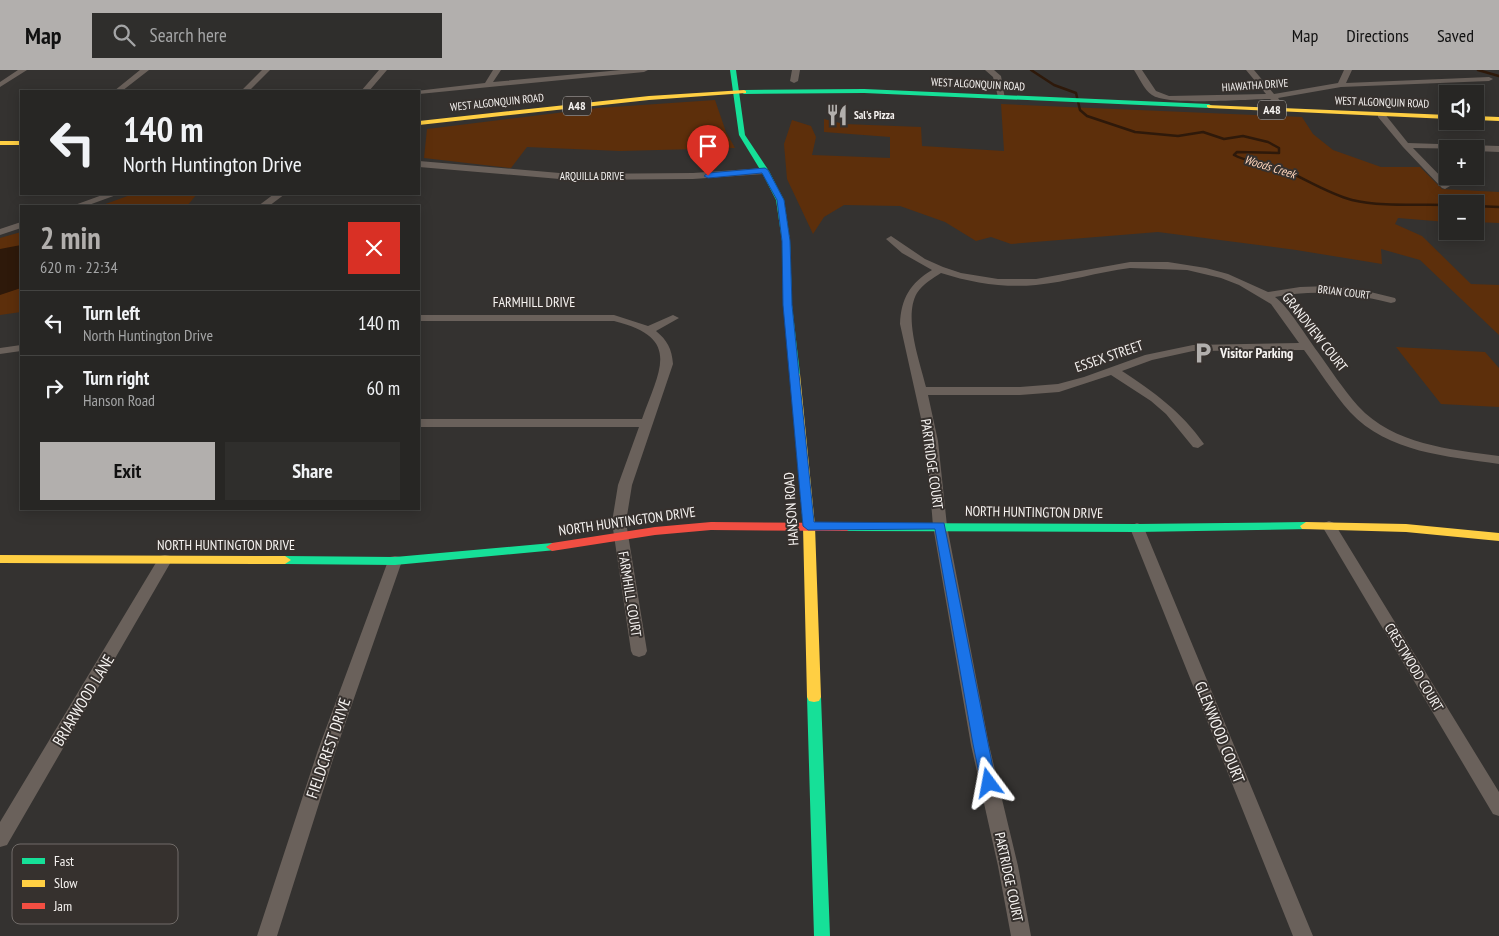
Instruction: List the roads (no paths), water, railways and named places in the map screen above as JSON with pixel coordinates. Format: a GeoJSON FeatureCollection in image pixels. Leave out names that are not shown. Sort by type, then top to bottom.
{"type":"FeatureCollection","features":[{"type":"Feature","properties":{"kind":"main road","name":"HANSON ROAD"},"geometry":{"type":"LineString","coordinates":[[733,70],[742,135],[765,170],[780,200],[786,241],[788,305],[808,526],[822,936]]}},
{"type":"Feature","properties":{"kind":"main road","name":"WEST ALGONQUIN ROAD"},"geometry":{"type":"LineString","coordinates":[[420,124],[648,98],[736,92],[864,91],[1439,117]]}},
{"type":"Feature","properties":{"kind":"main road"},"geometry":{"type":"LineString","coordinates":[[1484,118],[1499,119]]}},
{"type":"Feature","properties":{"kind":"main road"},"geometry":{"type":"LineString","coordinates":[[0,143],[20,143]]}},
{"type":"Feature","properties":{"kind":"main road","name":"NORTH HUNTINGTON DRIVE"},"geometry":{"type":"LineString","coordinates":[[0,559],[395,561],[536,549],[683,528],[808,526],[1137,528],[1329,526],[1406,528],[1499,537]]}},
{"type":"Feature","properties":{"kind":"street"},"geometry":{"type":"LineString","coordinates":[[0,85],[23,70]]}},
{"type":"Feature","properties":{"kind":"street"},"geometry":{"type":"LineString","coordinates":[[119,90],[145,70]]}},
{"type":"Feature","properties":{"kind":"street"},"geometry":{"type":"LineString","coordinates":[[246,90],[266,70]]}},
{"type":"Feature","properties":{"kind":"street"},"geometry":{"type":"LineString","coordinates":[[366,90],[382,70]]}},
{"type":"Feature","properties":{"kind":"street"},"geometry":{"type":"LineString","coordinates":[[488,85],[497,70]]}},
{"type":"Feature","properties":{"kind":"street"},"geometry":{"type":"LineString","coordinates":[[420,92],[644,70]]}},
{"type":"Feature","properties":{"kind":"street"},"geometry":{"type":"LineString","coordinates":[[794,82],[796,70]]}},
{"type":"Feature","properties":{"kind":"street"},"geometry":{"type":"LineString","coordinates":[[990,70],[997,76],[1002,97]]}},
{"type":"Feature","properties":{"kind":"street","name":"HIAWATHA DRIVE"},"geometry":{"type":"LineString","coordinates":[[1138,70],[1153,93],[1161,97],[1178,98],[1274,96],[1341,85],[1489,79]]}},
{"type":"Feature","properties":{"kind":"street"},"geometry":{"type":"LineString","coordinates":[[1250,70],[1274,96],[1282,110]]}},
{"type":"Feature","properties":{"kind":"street"},"geometry":{"type":"LineString","coordinates":[[1341,85],[1348,70]]}},
{"type":"Feature","properties":{"kind":"street"},"geometry":{"type":"LineString","coordinates":[[1381,115],[1406,145],[1445,186]]}},
{"type":"Feature","properties":{"kind":"street"},"geometry":{"type":"LineString","coordinates":[[1406,145],[1499,149]]}},
{"type":"Feature","properties":{"kind":"street","name":"ARQUILLA DRIVE"},"geometry":{"type":"LineString","coordinates":[[420,164],[570,177],[693,176],[765,170]]}},
{"type":"Feature","properties":{"kind":"street"},"geometry":{"type":"LineString","coordinates":[[82,195],[92,201]]}},
{"type":"Feature","properties":{"kind":"street"},"geometry":{"type":"LineString","coordinates":[[80,205],[111,195]]}},
{"type":"Feature","properties":{"kind":"street"},"geometry":{"type":"LineString","coordinates":[[264,205],[279,195]]}},
{"type":"Feature","properties":{"kind":"street"},"geometry":{"type":"LineString","coordinates":[[0,232],[20,225]]}},
{"type":"Feature","properties":{"kind":"street","name":"GRANDVIEW COURT"},"geometry":{"type":"LineString","coordinates":[[891,239],[914,259],[938,270],[986,280],[1024,282],[1118,267],[1169,266],[1218,274],[1241,282],[1266,296],[1281,309],[1353,408],[1379,430],[1426,449],[1499,460]]}},
{"type":"Feature","properties":{"kind":"street","name":"PARTRIDGE COURT"},"geometry":{"type":"LineString","coordinates":[[938,270],[916,286],[909,298],[906,310],[906,324],[932,441],[940,526],[980,744],[1008,866],[1021,936]]}},
{"type":"Feature","properties":{"kind":"street","name":"BRIAN COURT"},"geometry":{"type":"LineString","coordinates":[[1266,296],[1305,288],[1322,288],[1350,290],[1392,300]]}},
{"type":"Feature","properties":{"kind":"street","name":"FARMHILL DRIVE"},"geometry":{"type":"LineString","coordinates":[[420,318],[600,318],[626,321],[648,330],[657,337],[662,343],[668,358],[621,503],[620,536]]}},
{"type":"Feature","properties":{"kind":"street"},"geometry":{"type":"LineString","coordinates":[[648,330],[673,318]]}},
{"type":"Feature","properties":{"kind":"street","name":"ESSEX STREET"},"geometry":{"type":"LineString","coordinates":[[920,391],[1020,391],[1059,388],[1149,358],[1193,348],[1309,346]]}},
{"type":"Feature","properties":{"kind":"street"},"geometry":{"type":"LineString","coordinates":[[0,351],[20,348]]}},
{"type":"Feature","properties":{"kind":"street"},"geometry":{"type":"LineString","coordinates":[[1113,371],[1155,398],[1170,411],[1198,444]]}},
{"type":"Feature","properties":{"kind":"street"},"geometry":{"type":"LineString","coordinates":[[420,422],[647,423]]}},
{"type":"Feature","properties":{"kind":"street","name":"CRESTWOOD COURT"},"geometry":{"type":"LineString","coordinates":[[1329,526],[1499,808]]}},
{"type":"Feature","properties":{"kind":"street","name":"GLENWOOD COURT"},"geometry":{"type":"LineString","coordinates":[[1137,528],[1304,936]]}},
{"type":"Feature","properties":{"kind":"street","name":"FARMHILL COURT"},"geometry":{"type":"LineString","coordinates":[[620,536],[639,652]]}},
{"type":"Feature","properties":{"kind":"street","name":"BRIARWOOD LANE"},"geometry":{"type":"LineString","coordinates":[[0,839],[165,560]]}},
{"type":"Feature","properties":{"kind":"street","name":"FIELDCREST DRIVE"},"geometry":{"type":"LineString","coordinates":[[267,936],[327,750],[395,561]]}},
{"type":"Feature","properties":{"kind":"waterway","name":"Woods Creek"},"geometry":{"type":"LineString","coordinates":[[1031,70],[1054,85],[1076,93],[1080,110],[1087,116],[1135,132],[1178,136],[1203,132],[1224,139],[1243,136],[1268,142],[1279,148],[1279,153],[1237,152],[1234,155],[1246,160],[1279,167],[1326,191],[1352,200],[1375,204],[1439,205]]}},
{"type":"Feature","properties":{"kind":"waterway"},"geometry":{"type":"LineString","coordinates":[[1478,70],[1499,76]]}},
{"type":"Feature","properties":{"kind":"waterway","name":"Woods Creek"},"geometry":{"type":"LineString","coordinates":[[1484,206],[1499,207]]}},
{"type":"Feature","properties":{"kind":"place","name":"Sal's Pizza"},"geometry":{"type":"Point","coordinates":[837,115]}},
{"type":"Feature","properties":{"kind":"place","name":"Visitor Parking"},"geometry":{"type":"Point","coordinates":[1203,353]}}]}
